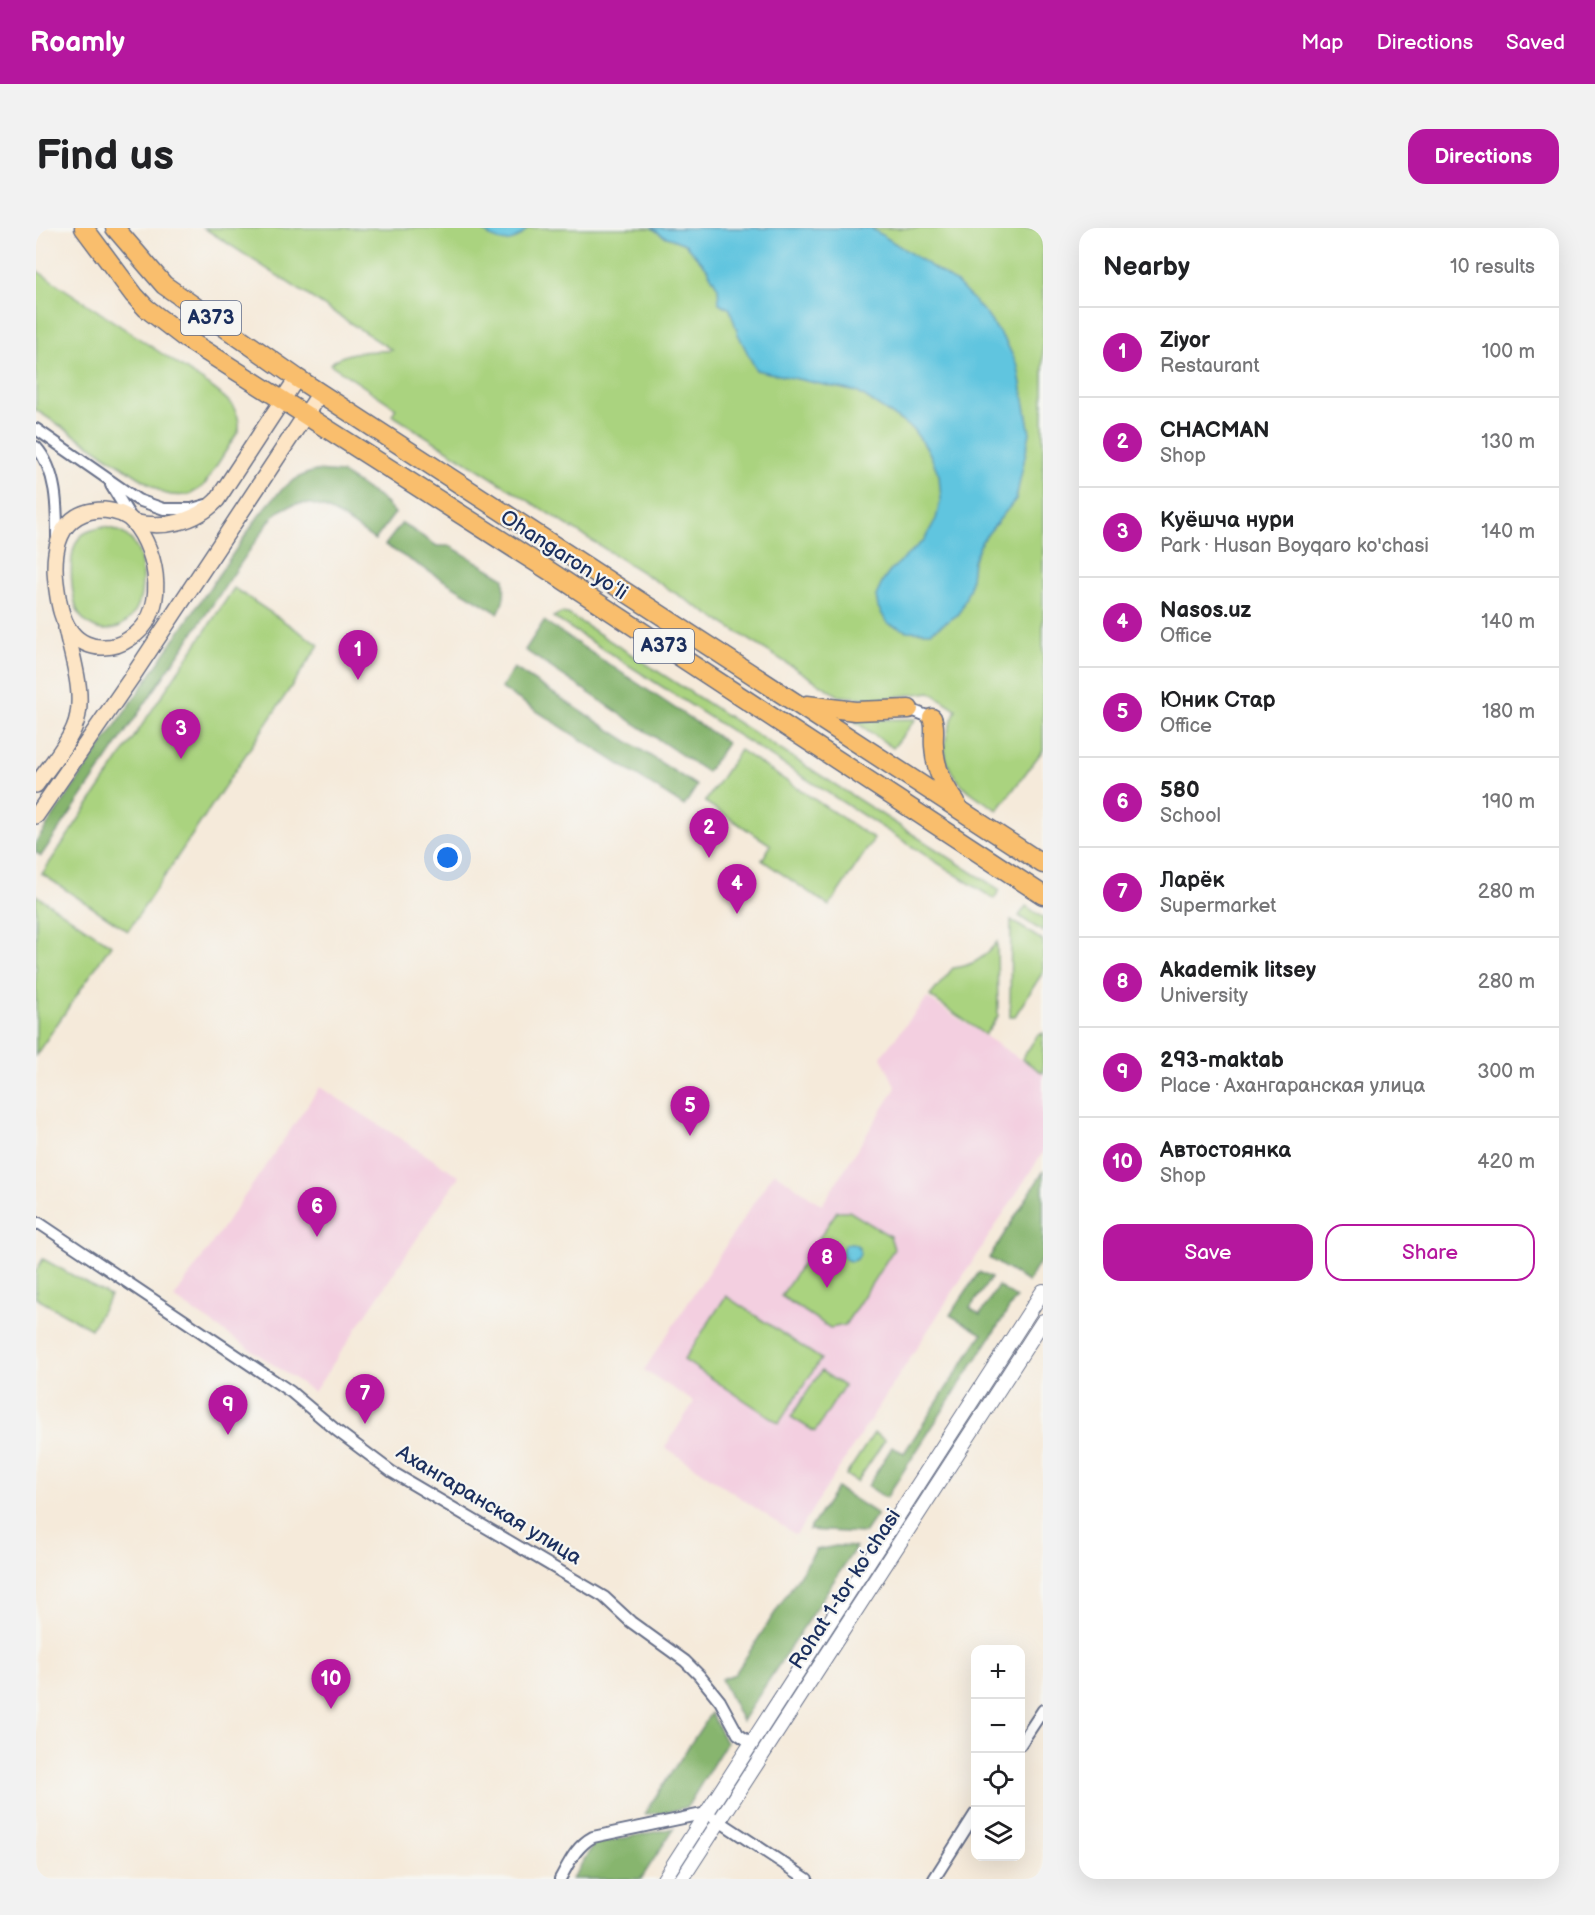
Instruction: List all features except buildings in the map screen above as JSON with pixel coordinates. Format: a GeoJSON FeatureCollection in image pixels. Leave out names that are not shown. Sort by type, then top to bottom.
{"type":"FeatureCollection","features":[{"type":"Feature","properties":{"kind":"highway","name":"Ohangaron yoʻli"},"geometry":{"type":"LineString","coordinates":[[84,228],[134,295],[146,308],[185,338],[548,570],[1043,895]]}},
{"type":"Feature","properties":{"kind":"highway","name":"Ohangaron yoʻli"},"geometry":{"type":"LineString","coordinates":[[115,228],[164,285],[297,378],[1043,864]]}},
{"type":"Feature","properties":{"kind":"highway"},"geometry":{"type":"LineString","coordinates":[[798,704],[855,711],[909,709]]}},
{"type":"Feature","properties":{"kind":"highway"},"geometry":{"type":"LineString","coordinates":[[932,718],[935,723],[934,753],[939,776],[964,812]]}},
{"type":"Feature","properties":{"kind":"main road"},"geometry":{"type":"LineString","coordinates":[[36,785],[74,729],[78,716],[76,679],[66,623],[56,588],[55,560],[60,536],[77,517],[88,511],[115,511],[133,522],[153,525],[178,523],[200,515],[217,500],[297,378]]}},
{"type":"Feature","properties":{"kind":"main road"},"geometry":{"type":"LineString","coordinates":[[36,816],[134,674],[320,393]]}},
{"type":"Feature","properties":{"kind":"main road"},"geometry":{"type":"LineString","coordinates":[[133,522],[149,553],[155,577],[155,601],[134,674]]}},
{"type":"Feature","properties":{"kind":"main road"},"geometry":{"type":"LineString","coordinates":[[66,623],[78,639],[89,645],[102,648],[116,646],[140,632],[207,562]]}},
{"type":"Feature","properties":{"kind":"street"},"geometry":{"type":"LineString","coordinates":[[36,429],[138,500],[164,509],[192,509],[217,500]]}},
{"type":"Feature","properties":{"kind":"street"},"geometry":{"type":"LineString","coordinates":[[36,447],[47,466],[54,489],[57,547]]}},
{"type":"Feature","properties":{"kind":"street"},"geometry":{"type":"LineString","coordinates":[[110,482],[133,522]]}},
{"type":"Feature","properties":{"kind":"street"},"geometry":{"type":"LineString","coordinates":[[909,709],[932,718]]}},
{"type":"Feature","properties":{"kind":"street","name":"Ахангаранская улица"},"geometry":{"type":"LineString","coordinates":[[36,1224],[39,1223],[291,1392],[336,1430],[392,1472],[604,1597],[631,1622],[685,1661],[720,1701],[738,1734],[751,1743]]}},
{"type":"Feature","properties":{"kind":"street","name":"Rohat 1-tor koʻchasi"},"geometry":{"type":"LineString","coordinates":[[664,1879],[1043,1291]]}},
{"type":"Feature","properties":{"kind":"street","name":"Rohat 1-tor koʻchasi"},"geometry":{"type":"LineString","coordinates":[[682,1879],[1043,1321]]}},
{"type":"Feature","properties":{"kind":"street"},"geometry":{"type":"LineString","coordinates":[[1025,1737],[1043,1710]]}},
{"type":"Feature","properties":{"kind":"street"},"geometry":{"type":"LineString","coordinates":[[751,1743],[764,1752]]}},
{"type":"Feature","properties":{"kind":"street"},"geometry":{"type":"LineString","coordinates":[[560,1879],[584,1841],[593,1837],[707,1812],[807,1879]]}},
{"type":"Feature","properties":{"kind":"street"},"geometry":{"type":"LineString","coordinates":[[934,1879],[971,1820]]}},
{"type":"Feature","properties":{"kind":"shaded area"},"geometry":{"type":"Polygon","coordinates":[[[927,998],[1043,1074],[1043,1152],[796,1535],[665,1447],[694,1402],[644,1370],[774,1172],[822,1205],[896,1088],[881,1056],[927,998]]]}},
{"type":"Feature","properties":{"kind":"shaded area"},"geometry":{"type":"Polygon","coordinates":[[[320,1087],[459,1176],[314,1392],[174,1298],[320,1087]]]}},
{"type":"Feature","properties":{"kind":"green space"},"geometry":{"type":"Polygon","coordinates":[[[204,228],[1043,228],[1043,750],[998,810],[970,792],[949,767],[945,745],[956,709],[930,692],[880,699],[839,696],[392,415],[396,408],[330,364],[352,353],[392,350],[204,228]]]}},
{"type":"Feature","properties":{"kind":"green space"},"geometry":{"type":"Polygon","coordinates":[[[36,270],[209,385],[235,409],[239,430],[205,484],[196,491],[186,495],[163,493],[36,410],[36,270]]]}},
{"type":"Feature","properties":{"kind":"green space"},"geometry":{"type":"Polygon","coordinates":[[[316,471],[342,473],[383,500],[395,513],[375,540],[326,508],[313,504],[286,507],[273,516],[41,856],[36,852],[36,842],[258,517],[290,483],[316,471]]]}},
{"type":"Feature","properties":{"kind":"green space"},"geometry":{"type":"Polygon","coordinates":[[[402,523],[437,546],[450,546],[504,578],[504,596],[498,613],[385,545],[402,523]]]}},
{"type":"Feature","properties":{"kind":"green space"},"geometry":{"type":"Polygon","coordinates":[[[104,527],[126,535],[133,542],[138,550],[142,570],[138,605],[126,622],[109,630],[91,626],[82,618],[75,602],[72,578],[73,555],[79,538],[87,532],[104,527]]]}},
{"type":"Feature","properties":{"kind":"green space"},"geometry":{"type":"Polygon","coordinates":[[[234,588],[319,645],[128,931],[42,874],[234,588]]]}},
{"type":"Feature","properties":{"kind":"green space"},"geometry":{"type":"Polygon","coordinates":[[[561,613],[568,614],[1000,890],[994,899],[553,617],[561,613]]]}},
{"type":"Feature","properties":{"kind":"green space"},"geometry":{"type":"Polygon","coordinates":[[[544,621],[727,743],[707,772],[525,650],[544,621]]]}},
{"type":"Feature","properties":{"kind":"green space"},"geometry":{"type":"Polygon","coordinates":[[[514,668],[697,786],[684,806],[501,688],[514,668]]]}},
{"type":"Feature","properties":{"kind":"green space"},"geometry":{"type":"Polygon","coordinates":[[[916,719],[893,748],[853,720],[916,719]]]}},
{"type":"Feature","properties":{"kind":"green space"},"geometry":{"type":"Polygon","coordinates":[[[740,750],[874,839],[829,906],[762,860],[771,845],[705,802],[740,750]]]}},
{"type":"Feature","properties":{"kind":"green space"},"geometry":{"type":"Polygon","coordinates":[[[36,895],[111,945],[36,1055],[36,895]]]}},
{"type":"Feature","properties":{"kind":"green space"},"geometry":{"type":"Polygon","coordinates":[[[1026,906],[1043,918],[1043,932],[1019,916],[1026,906]]]}},
{"type":"Feature","properties":{"kind":"green space"},"geometry":{"type":"Polygon","coordinates":[[[1011,920],[1043,941],[1043,972],[1015,1016],[1010,1016],[1011,920]]]}},
{"type":"Feature","properties":{"kind":"green space"},"geometry":{"type":"Polygon","coordinates":[[[997,942],[998,1016],[985,1035],[930,996],[953,968],[978,960],[997,942]]]}},
{"type":"Feature","properties":{"kind":"green space"},"geometry":{"type":"Polygon","coordinates":[[[1043,1033],[1043,1073],[1022,1059],[1037,1036],[1043,1033]]]}},
{"type":"Feature","properties":{"kind":"green space"},"geometry":{"type":"Polygon","coordinates":[[[1043,1172],[1043,1257],[1028,1282],[989,1258],[1043,1172]]]}},
{"type":"Feature","properties":{"kind":"green space"},"geometry":{"type":"Polygon","coordinates":[[[837,1211],[849,1211],[890,1236],[894,1249],[845,1325],[830,1328],[781,1296],[837,1211]]]}},
{"type":"Feature","properties":{"kind":"green space"},"geometry":{"type":"Polygon","coordinates":[[[43,1259],[110,1296],[91,1329],[36,1298],[36,1271],[43,1259]]]}},
{"type":"Feature","properties":{"kind":"green space"},"geometry":{"type":"Polygon","coordinates":[[[979,1272],[991,1278],[970,1308],[980,1315],[998,1286],[1016,1298],[886,1498],[868,1486],[892,1447],[904,1453],[982,1334],[950,1315],[979,1272]]]}},
{"type":"Feature","properties":{"kind":"green space"},"geometry":{"type":"Polygon","coordinates":[[[726,1296],[821,1359],[779,1423],[684,1360],[726,1296]]]}},
{"type":"Feature","properties":{"kind":"green space"},"geometry":{"type":"Polygon","coordinates":[[[821,1371],[844,1386],[815,1432],[791,1417],[821,1371]]]}},
{"type":"Feature","properties":{"kind":"green space"},"geometry":{"type":"Polygon","coordinates":[[[874,1433],[885,1440],[857,1482],[846,1475],[874,1433]]]}},
{"type":"Feature","properties":{"kind":"green space"},"geometry":{"type":"Polygon","coordinates":[[[837,1488],[877,1514],[864,1533],[809,1530],[837,1488]]]}},
{"type":"Feature","properties":{"kind":"green space"},"geometry":{"type":"Polygon","coordinates":[[[836,1546],[856,1547],[742,1721],[721,1679],[735,1674],[816,1550],[836,1546]]]}},
{"type":"Feature","properties":{"kind":"green space"},"geometry":{"type":"Polygon","coordinates":[[[711,1713],[726,1743],[687,1807],[664,1813],[644,1814],[711,1713]]]}},
{"type":"Feature","properties":{"kind":"green space"},"geometry":{"type":"Polygon","coordinates":[[[674,1828],[641,1879],[572,1879],[594,1844],[674,1828]]]}},
{"type":"Feature","properties":{"kind":"water"},"geometry":{"type":"Polygon","coordinates":[[[480,228],[528,228],[516,239],[504,242],[492,238],[480,228]]]}},
{"type":"Feature","properties":{"kind":"water"},"geometry":{"type":"Polygon","coordinates":[[[652,228],[871,228],[957,283],[986,314],[1006,342],[1018,367],[1030,433],[1016,499],[982,541],[973,561],[970,587],[959,614],[931,632],[907,631],[887,623],[878,607],[876,596],[883,581],[891,570],[924,540],[936,519],[941,499],[939,475],[928,450],[912,428],[857,392],[756,370],[738,334],[730,309],[719,303],[718,288],[706,267],[685,244],[662,235],[652,228]]]}},
{"type":"Feature","properties":{"kind":"water"},"geometry":{"type":"Polygon","coordinates":[[[847,1243],[855,1243],[860,1248],[858,1259],[847,1261],[842,1256],[842,1248],[847,1243]]]}},
{"type":"Feature","properties":{"kind":"place","name":"Ziyor"},"geometry":{"type":"Point","coordinates":[358,680]}},
{"type":"Feature","properties":{"kind":"place","name":"Куёшча нури"},"geometry":{"type":"Point","coordinates":[181,759]}},
{"type":"Feature","properties":{"kind":"place","name":"CHACMAN"},"geometry":{"type":"Point","coordinates":[709,858]}},
{"type":"Feature","properties":{"kind":"place","name":"Nasos.uz"},"geometry":{"type":"Point","coordinates":[737,914]}},
{"type":"Feature","properties":{"kind":"place","name":"Юник Стар"},"geometry":{"type":"Point","coordinates":[690,1136]}},
{"type":"Feature","properties":{"kind":"place","name":"580"},"geometry":{"type":"Point","coordinates":[317,1237]}},
{"type":"Feature","properties":{"kind":"place","name":"Akademik litsey"},"geometry":{"type":"Point","coordinates":[827,1288]}},
{"type":"Feature","properties":{"kind":"place","name":"Ларёк"},"geometry":{"type":"Point","coordinates":[365,1424]}},
{"type":"Feature","properties":{"kind":"place","name":"293-maktab"},"geometry":{"type":"Point","coordinates":[228,1435]}},
{"type":"Feature","properties":{"kind":"place","name":"Автостоянка"},"geometry":{"type":"Point","coordinates":[331,1709]}}]}
